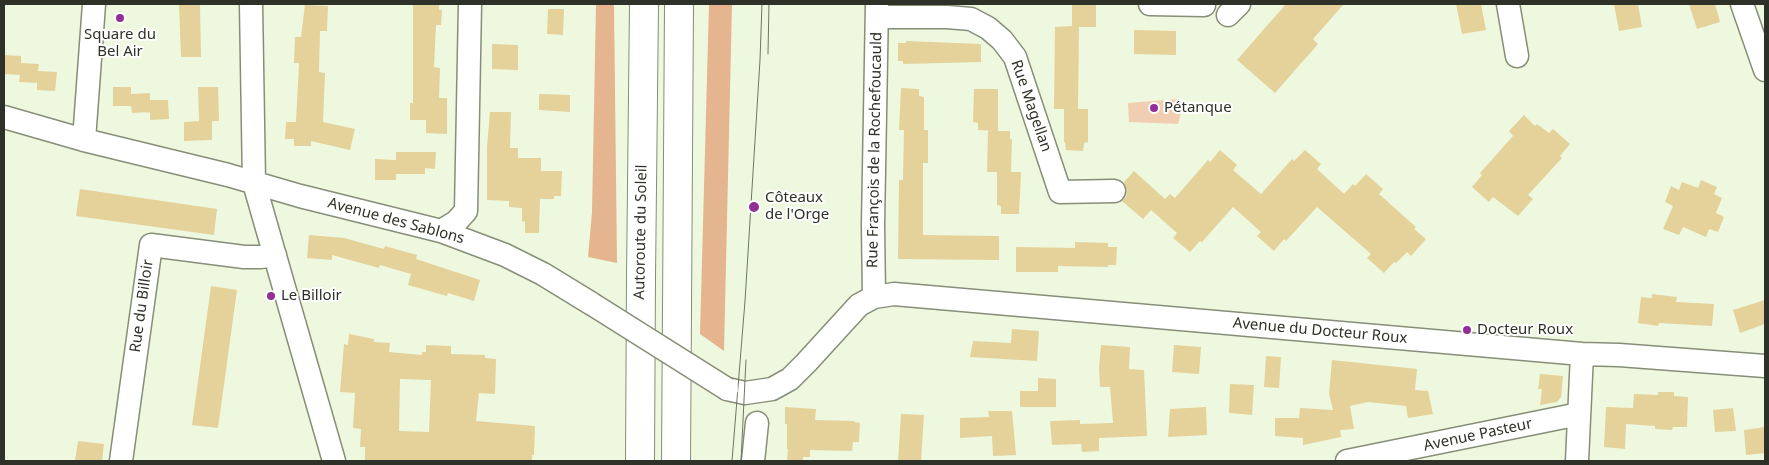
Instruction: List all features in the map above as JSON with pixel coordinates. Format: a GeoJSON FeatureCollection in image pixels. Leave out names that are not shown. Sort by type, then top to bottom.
{"type":"FeatureCollection","features":[{"type":"Feature","properties":{"kind":"highway","name":"Autoroute du Soleil"},"geometry":{"type":"LineString","coordinates":[[640,461],[644,4]]}},
{"type":"Feature","properties":{"kind":"highway"},"geometry":{"type":"LineString","coordinates":[[676,461],[679,4]]}},
{"type":"Feature","properties":{"kind":"street"},"geometry":{"type":"LineString","coordinates":[[84,140],[94,4]]}},
{"type":"Feature","properties":{"kind":"street"},"geometry":{"type":"LineString","coordinates":[[251,4],[254,183],[334,461]]}},
{"type":"Feature","properties":{"kind":"street"},"geometry":{"type":"LineString","coordinates":[[441,231],[456,222],[466,211],[470,4]]}},
{"type":"Feature","properties":{"kind":"street"},"geometry":{"type":"LineString","coordinates":[[1150,4],[1204,5],[1202,4]]}},
{"type":"Feature","properties":{"kind":"street"},"geometry":{"type":"LineString","coordinates":[[1508,4],[1518,56]]}},
{"type":"Feature","properties":{"kind":"street"},"geometry":{"type":"LineString","coordinates":[[1742,4],[1759,31],[1765,70]]}},
{"type":"Feature","properties":{"kind":"street","name":"Rue Magellan"},"geometry":{"type":"LineString","coordinates":[[877,10],[971,19],[988,28],[1002,40],[1015,57],[1060,192],[1114,191]]}},
{"type":"Feature","properties":{"kind":"street","name":"Rue François de la Rochefoucauld"},"geometry":{"type":"LineString","coordinates":[[874,297],[873,225],[877,10]]}},
{"type":"Feature","properties":{"kind":"street","name":"Avenue des Sablons"},"geometry":{"type":"LineString","coordinates":[[4,117],[84,140],[228,175],[441,231],[505,255],[543,274],[726,389],[745,393],[759,392],[772,388],[790,379],[816,354],[859,305],[874,297]]}},
{"type":"Feature","properties":{"kind":"street","name":"Rue du Billoir"},"geometry":{"type":"LineString","coordinates":[[121,461],[150,245],[244,257],[275,255]]}},
{"type":"Feature","properties":{"kind":"street","name":"Avenue du Docteur Roux"},"geometry":{"type":"LineString","coordinates":[[874,297],[894,294],[1582,354],[1765,366]]}},
{"type":"Feature","properties":{"kind":"street"},"geometry":{"type":"LineString","coordinates":[[1577,461],[1582,354]]}},
{"type":"Feature","properties":{"kind":"street","name":"Avenue Pasteur"},"geometry":{"type":"LineString","coordinates":[[1347,461],[1579,414]]}},
{"type":"Feature","properties":{"kind":"street"},"geometry":{"type":"LineString","coordinates":[[753,461],[758,423]]}},
{"type":"Feature","properties":{"kind":"shaded area"},"geometry":{"type":"Polygon","coordinates":[[[596,4],[614,4],[617,263],[588,257],[592,212],[596,4]]]}},
{"type":"Feature","properties":{"kind":"shaded area"},"geometry":{"type":"Polygon","coordinates":[[[709,4],[732,4],[724,351],[700,334],[709,4]]]}},
{"type":"Feature","properties":{"kind":"shaded area","name":"Pétanque"},"geometry":{"type":"Polygon","coordinates":[[[1178,99],[1181,113],[1178,124],[1129,122],[1128,103],[1178,99]]]}},
{"type":"Feature","properties":{"kind":"building"},"geometry":{"type":"Polygon","coordinates":[[[179,4],[200,4],[201,57],[181,57],[179,4]]]}},
{"type":"Feature","properties":{"kind":"building"},"geometry":{"type":"Polygon","coordinates":[[[413,4],[439,4],[439,10],[442,10],[441,25],[436,25],[434,67],[440,68],[439,98],[447,98],[447,134],[426,133],[426,120],[410,120],[410,103],[413,103],[413,4]]]}},
{"type":"Feature","properties":{"kind":"building"},"geometry":{"type":"Polygon","coordinates":[[[1072,4],[1096,4],[1096,27],[1079,27],[1078,109],[1088,109],[1088,142],[1084,143],[1083,151],[1066,150],[1064,142],[1064,109],[1054,109],[1055,27],[1072,26],[1072,4]]]}},
{"type":"Feature","properties":{"kind":"building"},"geometry":{"type":"Polygon","coordinates":[[[1286,4],[1344,4],[1313,39],[1318,44],[1275,93],[1237,60],[1286,4]]]}},
{"type":"Feature","properties":{"kind":"building"},"geometry":{"type":"Polygon","coordinates":[[[1456,4],[1481,4],[1486,30],[1462,34],[1456,4]]]}},
{"type":"Feature","properties":{"kind":"building"},"geometry":{"type":"Polygon","coordinates":[[[1614,4],[1638,4],[1642,27],[1619,31],[1614,4]]]}},
{"type":"Feature","properties":{"kind":"building"},"geometry":{"type":"Polygon","coordinates":[[[1689,4],[1715,4],[1720,22],[1697,29],[1689,4]]]}},
{"type":"Feature","properties":{"kind":"building"},"geometry":{"type":"Polygon","coordinates":[[[305,5],[328,6],[327,31],[320,31],[319,72],[325,73],[323,122],[355,129],[350,150],[311,141],[311,146],[294,146],[294,139],[285,139],[286,122],[296,122],[299,63],[294,63],[295,37],[301,37],[305,5]]]}},
{"type":"Feature","properties":{"kind":"building"},"geometry":{"type":"Polygon","coordinates":[[[548,9],[564,9],[563,35],[547,34],[548,9]]]}},
{"type":"Feature","properties":{"kind":"building"},"geometry":{"type":"Polygon","coordinates":[[[1134,30],[1176,31],[1176,55],[1134,54],[1134,30]]]}},
{"type":"Feature","properties":{"kind":"building"},"geometry":{"type":"Polygon","coordinates":[[[906,41],[981,44],[981,62],[903,64],[903,61],[898,61],[898,43],[906,43],[906,41]]]}},
{"type":"Feature","properties":{"kind":"building"},"geometry":{"type":"Polygon","coordinates":[[[492,44],[518,45],[518,70],[492,69],[492,44]]]}},
{"type":"Feature","properties":{"kind":"building"},"geometry":{"type":"Polygon","coordinates":[[[4,55],[21,56],[21,63],[39,64],[38,71],[57,72],[55,91],[37,90],[37,83],[19,82],[20,75],[4,74],[4,55]]]}},
{"type":"Feature","properties":{"kind":"building"},"geometry":{"type":"Polygon","coordinates":[[[113,87],[131,87],[131,94],[150,93],[150,112],[132,113],[131,106],[113,106],[113,87]]]}},
{"type":"Feature","properties":{"kind":"building"},"geometry":{"type":"Polygon","coordinates":[[[198,87],[218,87],[219,121],[212,121],[212,140],[184,141],[184,122],[199,121],[198,87]]]}},
{"type":"Feature","properties":{"kind":"building"},"geometry":{"type":"Polygon","coordinates":[[[901,88],[919,89],[919,96],[924,97],[924,130],[928,130],[928,163],[923,163],[923,235],[999,236],[999,260],[898,259],[899,180],[903,180],[904,130],[899,130],[901,88]]]}},
{"type":"Feature","properties":{"kind":"building"},"geometry":{"type":"Polygon","coordinates":[[[974,89],[998,89],[998,131],[1010,131],[1010,139],[1012,139],[1011,172],[1021,172],[1019,214],[1001,214],[1001,206],[997,205],[997,172],[987,172],[988,131],[994,131],[978,130],[978,123],[973,122],[974,89]]]}},
{"type":"Feature","properties":{"kind":"building"},"geometry":{"type":"Polygon","coordinates":[[[539,94],[570,95],[570,112],[539,110],[539,94]]]}},
{"type":"Feature","properties":{"kind":"building"},"geometry":{"type":"Polygon","coordinates":[[[150,100],[168,100],[169,119],[150,120],[150,100]]]}},
{"type":"Feature","properties":{"kind":"building"},"geometry":{"type":"Polygon","coordinates":[[[490,112],[511,112],[510,148],[518,148],[518,158],[541,158],[541,171],[562,171],[561,196],[554,196],[554,199],[540,199],[539,233],[525,233],[525,222],[522,221],[522,208],[509,207],[509,201],[487,200],[487,147],[490,112]]]}},
{"type":"Feature","properties":{"kind":"building"},"geometry":{"type":"Polygon","coordinates":[[[1524,115],[1535,126],[1537,124],[1549,133],[1553,129],[1570,144],[1560,156],[1562,158],[1528,195],[1533,199],[1518,216],[1493,197],[1489,202],[1472,187],[1482,175],[1480,173],[1513,136],[1509,131],[1524,115]]]}},
{"type":"Feature","properties":{"kind":"building"},"geometry":{"type":"Polygon","coordinates":[[[1220,150],[1237,165],[1233,170],[1261,194],[1292,159],[1294,161],[1305,150],[1321,164],[1317,169],[1344,194],[1366,174],[1383,189],[1379,194],[1416,227],[1414,229],[1426,239],[1411,256],[1407,252],[1384,273],[1367,258],[1371,254],[1317,207],[1286,241],[1284,239],[1274,251],[1257,236],[1261,232],[1233,207],[1202,242],[1200,241],[1190,252],[1173,238],[1177,233],[1151,210],[1143,219],[1122,201],[1126,197],[1127,191],[1124,182],[1134,171],[1165,199],[1170,194],[1175,198],[1208,160],[1210,162],[1220,150]]]}},
{"type":"Feature","properties":{"kind":"building"},"geometry":{"type":"Polygon","coordinates":[[[396,152],[436,152],[435,169],[425,168],[425,174],[396,174],[396,180],[375,180],[375,159],[396,160],[396,152]]]}},
{"type":"Feature","properties":{"kind":"building"},"geometry":{"type":"Polygon","coordinates":[[[1701,180],[1717,187],[1714,194],[1722,198],[1716,213],[1724,217],[1718,232],[1709,229],[1706,237],[1683,227],[1679,235],[1663,229],[1673,206],[1665,202],[1671,186],[1679,190],[1682,182],[1698,188],[1701,180]]]}},
{"type":"Feature","properties":{"kind":"building"},"geometry":{"type":"Polygon","coordinates":[[[80,189],[217,209],[214,235],[76,216],[80,189]]]}},
{"type":"Feature","properties":{"kind":"building"},"geometry":{"type":"Polygon","coordinates":[[[309,235],[344,238],[384,249],[385,246],[417,255],[416,259],[480,280],[474,301],[448,293],[447,296],[408,285],[411,274],[380,265],[379,268],[332,255],[332,260],[307,258],[309,235]]]}},
{"type":"Feature","properties":{"kind":"building"},"geometry":{"type":"Polygon","coordinates":[[[1075,242],[1108,243],[1108,247],[1117,247],[1116,265],[1108,265],[1108,267],[1058,266],[1058,272],[1016,272],[1016,247],[1075,248],[1075,242]]]}},
{"type":"Feature","properties":{"kind":"building"},"geometry":{"type":"Polygon","coordinates":[[[211,286],[237,290],[218,428],[192,425],[211,286]]]}},
{"type":"Feature","properties":{"kind":"building"},"geometry":{"type":"Polygon","coordinates":[[[1652,294],[1677,297],[1676,302],[1714,304],[1712,326],[1659,323],[1658,326],[1638,323],[1641,297],[1652,298],[1652,294]]]}},
{"type":"Feature","properties":{"kind":"building"},"geometry":{"type":"Polygon","coordinates":[[[1765,300],[1765,324],[1740,333],[1733,310],[1765,300]]]}},
{"type":"Feature","properties":{"kind":"building"},"geometry":{"type":"Polygon","coordinates":[[[1012,329],[1039,331],[1037,361],[970,357],[973,341],[1011,343],[1012,329]]]}},
{"type":"Feature","properties":{"kind":"building"},"geometry":{"type":"Polygon","coordinates":[[[349,334],[374,339],[374,342],[390,343],[389,352],[422,355],[422,352],[426,352],[426,345],[451,346],[451,354],[485,355],[485,358],[496,359],[495,394],[479,393],[476,421],[535,426],[532,461],[365,461],[365,447],[360,447],[361,429],[353,428],[355,393],[340,392],[344,344],[348,345],[349,334]],[[400,379],[399,431],[429,432],[431,380],[400,379]]]}},
{"type":"Feature","properties":{"kind":"building"},"geometry":{"type":"Polygon","coordinates":[[[1101,345],[1130,347],[1129,369],[1144,370],[1147,436],[1099,438],[1099,451],[1082,452],[1081,444],[1052,445],[1050,421],[1080,420],[1080,424],[1113,423],[1110,387],[1100,387],[1101,345]]]}},
{"type":"Feature","properties":{"kind":"building"},"geometry":{"type":"Polygon","coordinates":[[[1174,345],[1201,347],[1199,374],[1172,372],[1174,345]]]}},
{"type":"Feature","properties":{"kind":"building"},"geometry":{"type":"Polygon","coordinates":[[[1266,356],[1281,357],[1279,388],[1264,387],[1266,356]]]}},
{"type":"Feature","properties":{"kind":"building"},"geometry":{"type":"Polygon","coordinates":[[[1332,360],[1417,369],[1415,390],[1428,391],[1433,414],[1408,418],[1406,406],[1368,402],[1350,406],[1354,429],[1340,430],[1341,437],[1303,445],[1303,438],[1275,436],[1275,418],[1299,418],[1300,408],[1333,410],[1329,394],[1332,360]]]}},
{"type":"Feature","properties":{"kind":"building"},"geometry":{"type":"Polygon","coordinates":[[[1540,374],[1563,376],[1561,397],[1557,402],[1540,405],[1542,389],[1538,389],[1540,374]]]}},
{"type":"Feature","properties":{"kind":"building"},"geometry":{"type":"Polygon","coordinates":[[[1038,378],[1056,379],[1056,407],[1020,407],[1020,391],[1038,391],[1038,378]]]}},
{"type":"Feature","properties":{"kind":"building"},"geometry":{"type":"Polygon","coordinates":[[[1230,384],[1254,385],[1252,415],[1229,413],[1230,384]]]}},
{"type":"Feature","properties":{"kind":"building"},"geometry":{"type":"Polygon","coordinates":[[[1658,392],[1674,392],[1674,396],[1688,397],[1687,427],[1673,427],[1672,430],[1655,429],[1655,426],[1626,424],[1625,449],[1604,447],[1606,407],[1633,408],[1634,394],[1658,395],[1658,392]]]}},
{"type":"Feature","properties":{"kind":"building"},"geometry":{"type":"Polygon","coordinates":[[[785,407],[816,409],[815,420],[854,421],[860,423],[859,442],[853,442],[852,451],[810,450],[810,457],[803,457],[803,461],[787,461],[785,407]]]}},
{"type":"Feature","properties":{"kind":"building"},"geometry":{"type":"Polygon","coordinates":[[[1206,407],[1207,435],[1168,437],[1170,409],[1206,407]]]}},
{"type":"Feature","properties":{"kind":"building"},"geometry":{"type":"Polygon","coordinates":[[[1733,408],[1736,431],[1715,432],[1713,410],[1733,408]]]}},
{"type":"Feature","properties":{"kind":"building"},"geometry":{"type":"Polygon","coordinates":[[[988,411],[1012,411],[1016,455],[993,456],[992,436],[960,438],[960,418],[989,417],[988,411]]]}},
{"type":"Feature","properties":{"kind":"building"},"geometry":{"type":"Polygon","coordinates":[[[901,414],[924,415],[921,461],[898,461],[901,414]]]}},
{"type":"Feature","properties":{"kind":"building"},"geometry":{"type":"Polygon","coordinates":[[[1765,427],[1765,453],[1746,455],[1744,430],[1765,427]]]}},
{"type":"Feature","properties":{"kind":"building"},"geometry":{"type":"Polygon","coordinates":[[[78,441],[104,444],[102,461],[75,461],[78,441]]]}},
{"type":"Feature","properties":{"kind":"tram line"},"geometry":{"type":"LineString","coordinates":[[732,461],[745,301],[762,4]]}},
{"type":"Feature","properties":{"kind":"tram line"},"geometry":{"type":"LineString","coordinates":[[768,54],[769,4]]}},
{"type":"Feature","properties":{"kind":"tram line"},"geometry":{"type":"LineString","coordinates":[[741,461],[746,360]]}},
{"type":"Feature","properties":{"kind":"place","name":"Square du Bel Air"},"geometry":{"type":"Point","coordinates":[120,18]}},
{"type":"Feature","properties":{"kind":"place","name":"Pétanque"},"geometry":{"type":"Point","coordinates":[1154,108]}},
{"type":"Feature","properties":{"kind":"place","name":"Côteaux de l'Orge"},"geometry":{"type":"Point","coordinates":[754,207]}},
{"type":"Feature","properties":{"kind":"place","name":"Le Billoir"},"geometry":{"type":"Point","coordinates":[271,296]}},
{"type":"Feature","properties":{"kind":"place","name":"Docteur Roux"},"geometry":{"type":"Point","coordinates":[1467,330]}}]}
